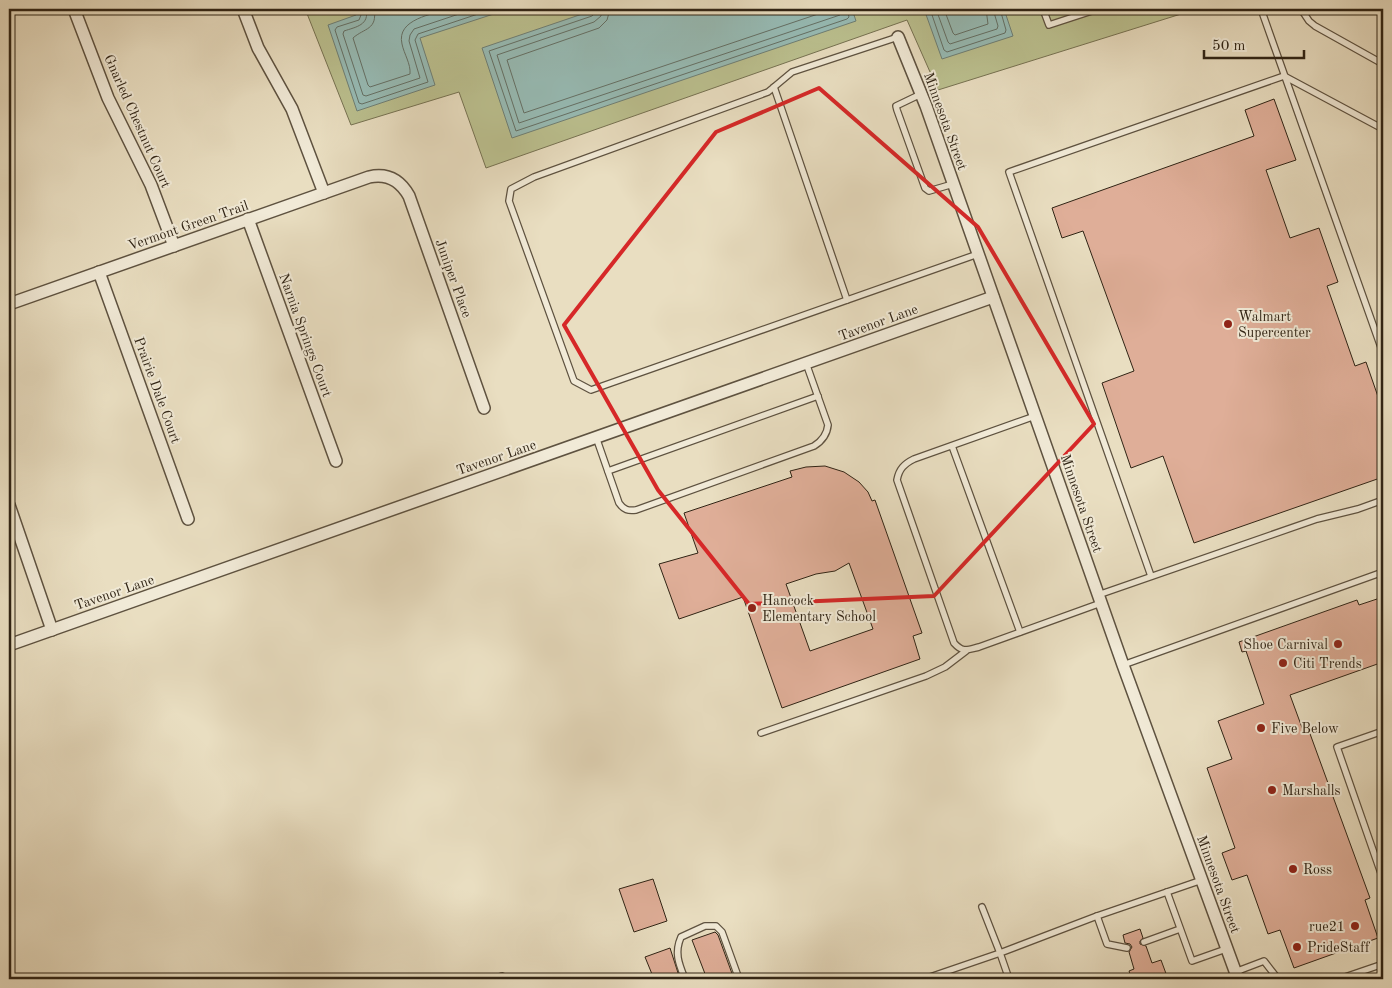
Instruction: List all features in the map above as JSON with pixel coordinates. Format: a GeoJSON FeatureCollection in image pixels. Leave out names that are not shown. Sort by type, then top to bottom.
{"type":"FeatureCollection","features":[{"type":"Feature","properties":{"kind":"street","name":"Gnarled Chestnut Court"},"geometry":{"type":"LineString","coordinates":[[74,9],[108,98],[151,185],[174,246]]}},
{"type":"Feature","properties":{"kind":"street"},"geometry":{"type":"LineString","coordinates":[[242,9],[258,48],[281,86],[292,109],[324,193]]}},
{"type":"Feature","properties":{"kind":"street","name":"Minnesota Street"},"geometry":{"type":"LineString","coordinates":[[898,37],[921,94],[1123,665],[1236,976]]}},
{"type":"Feature","properties":{"kind":"street","name":"Vermont Green Trail"},"geometry":{"type":"LineString","coordinates":[[9,304],[378,175]]}},
{"type":"Feature","properties":{"kind":"street","name":"Juniper Place"},"geometry":{"type":"LineString","coordinates":[[378,175],[385,176],[398,183],[409,196],[484,408]]}},
{"type":"Feature","properties":{"kind":"street","name":"Narnia Springs Court"},"geometry":{"type":"LineString","coordinates":[[248,220],[336,461]]}},
{"type":"Feature","properties":{"kind":"street","name":"Prairie Dale Court"},"geometry":{"type":"LineString","coordinates":[[99,272],[188,519]]}},
{"type":"Feature","properties":{"kind":"street","name":"Tavenor Lane"},"geometry":{"type":"LineString","coordinates":[[9,645],[993,297]]}},
{"type":"Feature","properties":{"kind":"street"},"geometry":{"type":"LineString","coordinates":[[9,505],[52,630]]}},
{"type":"Feature","properties":{"kind":"lane"},"geometry":{"type":"LineString","coordinates":[[1043,9],[1049,26],[1098,9]]}},
{"type":"Feature","properties":{"kind":"lane"},"geometry":{"type":"LineString","coordinates":[[1261,9],[1383,353]]}},
{"type":"Feature","properties":{"kind":"lane"},"geometry":{"type":"LineString","coordinates":[[1302,9],[1309,21],[1315,26],[1383,64]]}},
{"type":"Feature","properties":{"kind":"lane"},"geometry":{"type":"LineString","coordinates":[[898,37],[792,72],[768,92],[534,177],[511,189],[508,201],[574,381],[591,390],[978,254]]}},
{"type":"Feature","properties":{"kind":"lane"},"geometry":{"type":"LineString","coordinates":[[1151,576],[1009,172],[1284,76],[1383,129]]}},
{"type":"Feature","properties":{"kind":"lane"},"geometry":{"type":"LineString","coordinates":[[774,87],[847,300]]}},
{"type":"Feature","properties":{"kind":"lane"},"geometry":{"type":"LineString","coordinates":[[921,94],[896,106],[896,110],[925,188],[929,191],[953,184]]}},
{"type":"Feature","properties":{"kind":"lane"},"geometry":{"type":"LineString","coordinates":[[596,437],[619,503],[623,509],[628,511],[636,510],[814,446],[828,431],[828,425],[806,363]]}},
{"type":"Feature","properties":{"kind":"lane"},"geometry":{"type":"LineString","coordinates":[[608,471],[818,396]]}},
{"type":"Feature","properties":{"kind":"lane"},"geometry":{"type":"LineString","coordinates":[[966,650],[960,649],[954,643],[897,480],[898,473],[905,464],[1035,416]]}},
{"type":"Feature","properties":{"kind":"lane"},"geometry":{"type":"LineString","coordinates":[[952,446],[1020,632]]}},
{"type":"Feature","properties":{"kind":"lane"},"geometry":{"type":"LineString","coordinates":[[761,733],[926,676],[946,667],[966,650],[1020,632],[1151,576],[1317,520],[1383,500]]}},
{"type":"Feature","properties":{"kind":"lane"},"geometry":{"type":"LineString","coordinates":[[1123,665],[1383,572]]}},
{"type":"Feature","properties":{"kind":"lane"},"geometry":{"type":"LineString","coordinates":[[1383,730],[1337,747],[1383,878]]}},
{"type":"Feature","properties":{"kind":"lane"},"geometry":{"type":"LineString","coordinates":[[1376,859],[1383,857]]}},
{"type":"Feature","properties":{"kind":"lane"},"geometry":{"type":"LineString","coordinates":[[924,979],[1202,880]]}},
{"type":"Feature","properties":{"kind":"lane"},"geometry":{"type":"LineString","coordinates":[[1166,892],[1192,961],[1226,949]]}},
{"type":"Feature","properties":{"kind":"lane"},"geometry":{"type":"LineString","coordinates":[[982,907],[1009,979]]}},
{"type":"Feature","properties":{"kind":"lane"},"geometry":{"type":"LineString","coordinates":[[1097,916],[1107,944],[1127,948]]}},
{"type":"Feature","properties":{"kind":"lane"},"geometry":{"type":"LineString","coordinates":[[685,979],[676,948],[681,938],[705,926],[716,926],[722,932],[739,979]]}},
{"type":"Feature","properties":{"kind":"lane"},"geometry":{"type":"LineString","coordinates":[[1144,942],[1180,929]]}},
{"type":"Feature","properties":{"kind":"lane"},"geometry":{"type":"LineString","coordinates":[[1236,976],[1264,961],[1278,979]]}},
{"type":"Feature","properties":{"kind":"lane"},"geometry":{"type":"LineString","coordinates":[[1339,979],[1383,964]]}},
{"type":"Feature","properties":{"kind":"lane"},"geometry":{"type":"LineString","coordinates":[[493,979],[502,976],[503,979]]}},
{"type":"Feature","properties":{"kind":"highlighted area"},"geometry":{"type":"Polygon","coordinates":[[[819,88],[978,227],[1094,424],[934,596],[749,604],[658,490],[564,325],[716,132],[819,88]]]}},
{"type":"Feature","properties":{"kind":"green space"},"geometry":{"type":"Polygon","coordinates":[[[313,9],[1197,9],[938,90],[907,20],[486,168],[459,92],[351,125],[306,11],[313,9]]]}},
{"type":"Feature","properties":{"kind":"water"},"geometry":{"type":"Polygon","coordinates":[[[354,9],[509,9],[420,38],[435,85],[357,111],[328,25],[356,15],[354,9]]]}},
{"type":"Feature","properties":{"kind":"water"},"geometry":{"type":"Polygon","coordinates":[[[597,9],[852,9],[856,21],[512,138],[482,48],[597,9]]]}},
{"type":"Feature","properties":{"kind":"water"},"geometry":{"type":"Polygon","coordinates":[[[924,9],[1004,9],[1013,36],[942,59],[924,9]]]}},
{"type":"Feature","properties":{"kind":"building","name":"Walmart Supercenter"},"geometry":{"type":"Polygon","coordinates":[[[1274,99],[1296,160],[1266,170],[1290,238],[1319,228],[1338,282],[1327,286],[1355,366],[1366,362],[1383,411],[1383,477],[1194,543],[1163,456],[1131,468],[1102,383],[1134,371],[1083,231],[1062,238],[1052,208],[1254,136],[1245,110],[1274,99]]]}},
{"type":"Feature","properties":{"kind":"building"},"geometry":{"type":"Polygon","coordinates":[[[825,466],[844,472],[859,482],[868,492],[872,501],[875,500],[922,633],[913,636],[920,659],[782,708],[743,597],[679,619],[659,564],[698,553],[684,513],[792,477],[790,471],[806,467],[825,466]],[[849,563],[835,571],[816,574],[786,584],[810,651],[873,629],[849,563]]]}},
{"type":"Feature","properties":{"kind":"building"},"geometry":{"type":"Polygon","coordinates":[[[1383,597],[1383,662],[1290,695],[1304,733],[1309,731],[1370,898],[1365,900],[1378,938],[1294,968],[1280,930],[1268,934],[1247,875],[1232,880],[1222,853],[1235,848],[1207,768],[1232,759],[1218,721],[1264,704],[1246,651],[1242,652],[1239,642],[1357,600],[1359,605],[1383,597]]]}},
{"type":"Feature","properties":{"kind":"building"},"geometry":{"type":"Polygon","coordinates":[[[653,879],[667,921],[634,932],[619,889],[653,879]]]}},
{"type":"Feature","properties":{"kind":"building"},"geometry":{"type":"Polygon","coordinates":[[[1140,929],[1143,938],[1140,944],[1146,946],[1152,963],[1161,960],[1168,979],[1132,979],[1129,971],[1134,969],[1129,952],[1132,947],[1130,944],[1125,943],[1123,935],[1140,929]]]}},
{"type":"Feature","properties":{"kind":"building"},"geometry":{"type":"Polygon","coordinates":[[[715,932],[718,935],[734,979],[707,979],[692,940],[715,932]]]}},
{"type":"Feature","properties":{"kind":"building"},"geometry":{"type":"Polygon","coordinates":[[[670,948],[680,979],[654,979],[645,957],[670,948]]]}},
{"type":"Feature","properties":{"kind":"place","name":"Walmart Supercenter"},"geometry":{"type":"Point","coordinates":[1228,324]}},
{"type":"Feature","properties":{"kind":"place","name":"Hancock Elementary School"},"geometry":{"type":"Point","coordinates":[752,608]}},
{"type":"Feature","properties":{"kind":"place","name":"Shoe Carnival"},"geometry":{"type":"Point","coordinates":[1338,644]}},
{"type":"Feature","properties":{"kind":"place","name":"Citi Trends"},"geometry":{"type":"Point","coordinates":[1283,663]}},
{"type":"Feature","properties":{"kind":"place","name":"Five Below"},"geometry":{"type":"Point","coordinates":[1261,728]}},
{"type":"Feature","properties":{"kind":"place","name":"Marshalls"},"geometry":{"type":"Point","coordinates":[1272,790]}},
{"type":"Feature","properties":{"kind":"place","name":"Ross"},"geometry":{"type":"Point","coordinates":[1293,869]}},
{"type":"Feature","properties":{"kind":"place","name":"rue21"},"geometry":{"type":"Point","coordinates":[1355,926]}},
{"type":"Feature","properties":{"kind":"place","name":"PrideStaff"},"geometry":{"type":"Point","coordinates":[1297,947]}}]}
